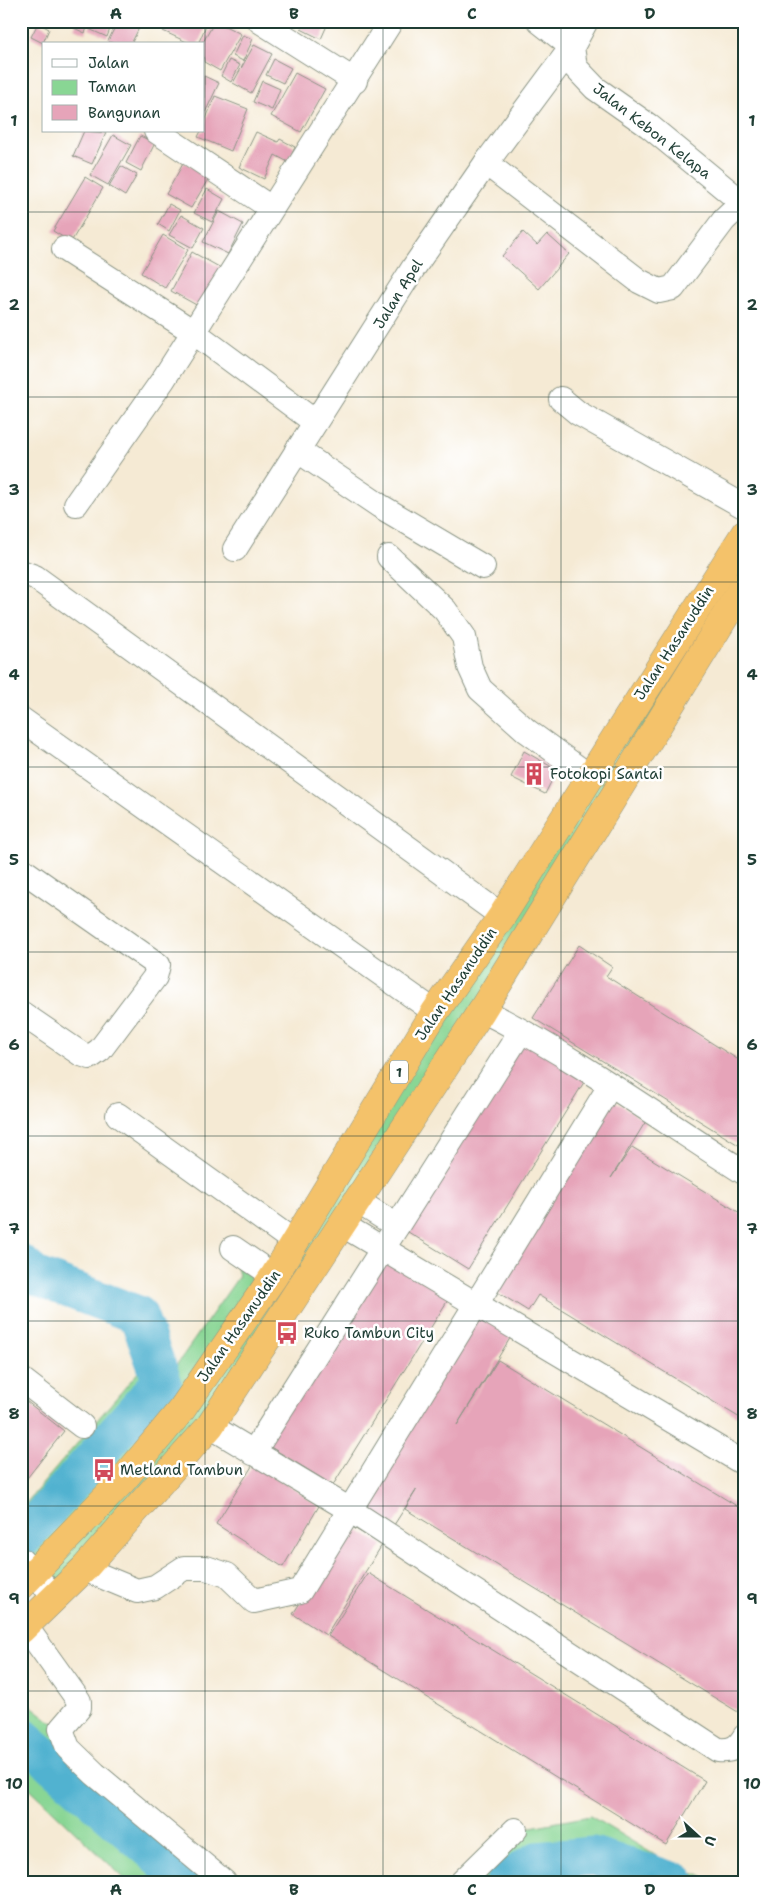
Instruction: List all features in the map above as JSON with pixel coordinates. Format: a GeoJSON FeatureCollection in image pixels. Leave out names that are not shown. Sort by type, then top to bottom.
{"type":"FeatureCollection","features":[{"type":"Feature","properties":{"kind":"highway","name":"Jalan Hasanuddin"},"geometry":{"type":"LineString","coordinates":[[25,1571],[122,1481],[182,1409],[296,1243],[427,1006],[502,916],[589,776],[745,533]]}},
{"type":"Feature","properties":{"kind":"highway","name":"Jalan Hasanuddin"},"geometry":{"type":"LineString","coordinates":[[23,1625],[84,1569],[210,1426],[482,1010],[745,584]]}},
{"type":"Feature","properties":{"kind":"street"},"geometry":{"type":"LineString","coordinates":[[260,21],[355,81]]}},
{"type":"Feature","properties":{"kind":"street"},"geometry":{"type":"LineString","coordinates":[[76,504],[163,380],[271,208],[355,81],[391,21]]}},
{"type":"Feature","properties":{"kind":"street"},"geometry":{"type":"LineString","coordinates":[[539,21],[572,47],[586,21]]}},
{"type":"Feature","properties":{"kind":"street","name":"Jalan Apel"},"geometry":{"type":"LineString","coordinates":[[235,549],[414,267],[486,163],[572,47]]}},
{"type":"Feature","properties":{"kind":"street","name":"Jalan Kebon Kelapa"},"geometry":{"type":"LineString","coordinates":[[572,47],[576,67],[596,88],[649,126],[743,204]]}},
{"type":"Feature","properties":{"kind":"street"},"geometry":{"type":"LineString","coordinates":[[157,132],[271,208]]}},
{"type":"Feature","properties":{"kind":"street"},"geometry":{"type":"LineString","coordinates":[[486,163],[640,281],[659,292],[673,288],[724,220],[743,204]]}},
{"type":"Feature","properties":{"kind":"street"},"geometry":{"type":"LineString","coordinates":[[64,249],[192,332],[315,422]]}},
{"type":"Feature","properties":{"kind":"street"},"geometry":{"type":"LineString","coordinates":[[561,399],[578,413],[745,507]]}},
{"type":"Feature","properties":{"kind":"street"},"geometry":{"type":"LineString","coordinates":[[297,450],[380,506],[483,568]]}},
{"type":"Feature","properties":{"kind":"street"},"geometry":{"type":"LineString","coordinates":[[389,557],[445,610],[464,637],[470,667],[480,689],[526,731],[589,776]]}},
{"type":"Feature","properties":{"kind":"street"},"geometry":{"type":"LineString","coordinates":[[21,572],[35,576],[502,916]]}},
{"type":"Feature","properties":{"kind":"street"},"geometry":{"type":"LineString","coordinates":[[21,719],[427,1006]]}},
{"type":"Feature","properties":{"kind":"street"},"geometry":{"type":"LineString","coordinates":[[21,869],[158,965],[155,977],[100,1050],[90,1056],[80,1054],[21,1013]]}},
{"type":"Feature","properties":{"kind":"street"},"geometry":{"type":"LineString","coordinates":[[482,1010],[610,1086],[745,1174]]}},
{"type":"Feature","properties":{"kind":"street"},"geometry":{"type":"LineString","coordinates":[[253,1453],[397,1226],[515,1028]]}},
{"type":"Feature","properties":{"kind":"street"},"geometry":{"type":"LineString","coordinates":[[84,1569],[137,1591],[155,1587],[184,1568],[195,1567],[206,1568],[227,1575],[254,1601],[300,1592],[610,1086]]}},
{"type":"Feature","properties":{"kind":"street"},"geometry":{"type":"LineString","coordinates":[[118,1115],[296,1243]]}},
{"type":"Feature","properties":{"kind":"street"},"geometry":{"type":"LineString","coordinates":[[357,1201],[397,1226]]}},
{"type":"Feature","properties":{"kind":"street"},"geometry":{"type":"LineString","coordinates":[[341,1224],[476,1306],[745,1464]]}},
{"type":"Feature","properties":{"kind":"street"},"geometry":{"type":"LineString","coordinates":[[233,1248],[274,1276]]}},
{"type":"Feature","properties":{"kind":"street"},"geometry":{"type":"LineString","coordinates":[[21,1379],[82,1426]]}},
{"type":"Feature","properties":{"kind":"street"},"geometry":{"type":"LineString","coordinates":[[210,1426],[350,1510],[718,1750],[734,1749],[740,1745],[745,1736]]}},
{"type":"Feature","properties":{"kind":"street"},"geometry":{"type":"LineString","coordinates":[[25,1571],[54,1596]]}},
{"type":"Feature","properties":{"kind":"street"},"geometry":{"type":"LineString","coordinates":[[23,1625],[79,1700],[79,1708],[61,1729],[68,1748],[95,1774],[224,1882]]}},
{"type":"Feature","properties":{"kind":"street"},"geometry":{"type":"LineString","coordinates":[[462,1882],[515,1830]]}},
{"type":"Feature","properties":{"kind":"green space"},"geometry":{"type":"Polygon","coordinates":[[[745,533],[745,584],[210,1426],[54,1596],[21,1560],[21,1509],[152,1356],[175,1367],[239,1276],[233,1248],[274,1276],[745,533]]]}},
{"type":"Feature","properties":{"kind":"green space"},"geometry":{"type":"Polygon","coordinates":[[[21,1698],[61,1729],[224,1882],[128,1882],[21,1780],[21,1698]]]}},
{"type":"Feature","properties":{"kind":"green space"},"geometry":{"type":"Polygon","coordinates":[[[590,1816],[673,1866],[717,1882],[619,1882],[583,1870],[559,1882],[462,1882],[515,1830],[590,1816]]]}},
{"type":"Feature","properties":{"kind":"building"},"geometry":{"type":"Polygon","coordinates":[[[78,21],[90,21],[85,33],[74,28],[78,21]]]}},
{"type":"Feature","properties":{"kind":"building"},"geometry":{"type":"Polygon","coordinates":[[[93,21],[113,21],[107,37],[89,29],[93,21]]]}},
{"type":"Feature","properties":{"kind":"building"},"geometry":{"type":"Polygon","coordinates":[[[118,21],[136,21],[141,24],[132,42],[108,41],[118,21]]]}},
{"type":"Feature","properties":{"kind":"building"},"geometry":{"type":"Polygon","coordinates":[[[167,21],[208,21],[199,42],[187,42],[163,31],[167,21]]]}},
{"type":"Feature","properties":{"kind":"building"},"geometry":{"type":"Polygon","coordinates":[[[215,21],[241,34],[220,71],[205,63],[205,42],[203,42],[215,21]]]}},
{"type":"Feature","properties":{"kind":"building"},"geometry":{"type":"Polygon","coordinates":[[[305,21],[329,21],[321,39],[301,29],[305,21]]]}},
{"type":"Feature","properties":{"kind":"building"},"geometry":{"type":"Polygon","coordinates":[[[38,23],[49,29],[43,42],[31,37],[38,23]]]}},
{"type":"Feature","properties":{"kind":"building"},"geometry":{"type":"Polygon","coordinates":[[[21,29],[28,32],[23,47],[21,46],[21,29]]]}},
{"type":"Feature","properties":{"kind":"building"},"geometry":{"type":"Polygon","coordinates":[[[243,35],[253,39],[243,61],[233,56],[243,35]]]}},
{"type":"Feature","properties":{"kind":"building"},"geometry":{"type":"Polygon","coordinates":[[[254,45],[272,54],[251,93],[233,83],[254,45]]]}},
{"type":"Feature","properties":{"kind":"building"},"geometry":{"type":"Polygon","coordinates":[[[274,59],[291,68],[283,83],[266,75],[274,59]]]}},
{"type":"Feature","properties":{"kind":"building"},"geometry":{"type":"Polygon","coordinates":[[[229,60],[240,65],[231,82],[221,76],[229,60]]]}},
{"type":"Feature","properties":{"kind":"building"},"geometry":{"type":"Polygon","coordinates":[[[295,73],[325,89],[301,132],[271,116],[295,73]]]}},
{"type":"Feature","properties":{"kind":"building"},"geometry":{"type":"Polygon","coordinates":[[[205,76],[219,83],[205,113],[205,76]]]}},
{"type":"Feature","properties":{"kind":"building"},"geometry":{"type":"Polygon","coordinates":[[[262,81],[280,89],[272,110],[253,102],[262,81]]]}},
{"type":"Feature","properties":{"kind":"building"},"geometry":{"type":"Polygon","coordinates":[[[215,96],[248,109],[231,151],[198,137],[200,132],[205,132],[205,121],[215,96]]]}},
{"type":"Feature","properties":{"kind":"building"},"geometry":{"type":"Polygon","coordinates":[[[84,132],[106,133],[92,164],[73,156],[84,132]]]}},
{"type":"Feature","properties":{"kind":"building"},"geometry":{"type":"Polygon","coordinates":[[[256,132],[278,142],[280,139],[295,147],[288,162],[275,155],[264,179],[239,167],[256,132]]]}},
{"type":"Feature","properties":{"kind":"building"},"geometry":{"type":"Polygon","coordinates":[[[113,135],[131,145],[108,185],[90,175],[113,135]]]}},
{"type":"Feature","properties":{"kind":"building"},"geometry":{"type":"Polygon","coordinates":[[[140,136],[155,143],[141,171],[126,163],[140,136]]]}},
{"type":"Feature","properties":{"kind":"building"},"geometry":{"type":"Polygon","coordinates":[[[184,162],[210,176],[191,208],[166,194],[184,162]]]}},
{"type":"Feature","properties":{"kind":"building"},"geometry":{"type":"Polygon","coordinates":[[[121,166],[137,175],[125,196],[109,186],[121,166]]]}},
{"type":"Feature","properties":{"kind":"building"},"geometry":{"type":"Polygon","coordinates":[[[85,177],[103,188],[71,242],[53,231],[85,177]]]}},
{"type":"Feature","properties":{"kind":"building"},"geometry":{"type":"Polygon","coordinates":[[[207,189],[224,199],[212,222],[194,213],[207,189]]]}},
{"type":"Feature","properties":{"kind":"building"},"geometry":{"type":"Polygon","coordinates":[[[169,204],[180,210],[169,231],[158,224],[169,204]]]}},
{"type":"Feature","properties":{"kind":"building"},"geometry":{"type":"Polygon","coordinates":[[[219,211],[243,224],[228,254],[203,242],[219,211]]]}},
{"type":"Feature","properties":{"kind":"building"},"geometry":{"type":"Polygon","coordinates":[[[181,215],[204,228],[193,248],[169,235],[181,215]]]}},
{"type":"Feature","properties":{"kind":"building"},"geometry":{"type":"Polygon","coordinates":[[[523,232],[537,245],[547,234],[569,254],[539,289],[502,256],[523,232]]]}},
{"type":"Feature","properties":{"kind":"building"},"geometry":{"type":"Polygon","coordinates":[[[163,235],[188,250],[165,288],[141,273],[163,235]]]}},
{"type":"Feature","properties":{"kind":"building"},"geometry":{"type":"Polygon","coordinates":[[[192,252],[221,268],[200,307],[171,291],[192,252]]]}},
{"type":"Feature","properties":{"kind":"building","name":"Fotokopi Santai"},"geometry":{"type":"Polygon","coordinates":[[[524,751],[557,770],[545,794],[511,777],[524,751]]]}},
{"type":"Feature","properties":{"kind":"building"},"geometry":{"type":"Polygon","coordinates":[[[579,945],[612,967],[606,976],[745,1064],[745,1149],[533,1018],[579,945]]]}},
{"type":"Feature","properties":{"kind":"building"},"geometry":{"type":"Polygon","coordinates":[[[519,1037],[586,1079],[468,1269],[400,1227],[519,1037]]]}},
{"type":"Feature","properties":{"kind":"building"},"geometry":{"type":"Polygon","coordinates":[[[613,1100],[646,1121],[611,1178],[632,1147],[745,1216],[745,1421],[538,1295],[528,1311],[494,1290],[613,1100]]]}},
{"type":"Feature","properties":{"kind":"building"},"geometry":{"type":"Polygon","coordinates":[[[383,1253],[451,1295],[333,1485],[264,1443],[383,1253]]]}},
{"type":"Feature","properties":{"kind":"building"},"geometry":{"type":"Polygon","coordinates":[[[479,1314],[512,1335],[457,1425],[498,1360],[745,1511],[745,1701],[738,1712],[405,1509],[417,1489],[394,1525],[360,1504],[479,1314]]]}},
{"type":"Feature","properties":{"kind":"building"},"geometry":{"type":"Polygon","coordinates":[[[21,1397],[64,1431],[24,1482],[21,1480],[21,1397]]]}},
{"type":"Feature","properties":{"kind":"building"},"geometry":{"type":"Polygon","coordinates":[[[254,1463],[319,1506],[283,1567],[216,1524],[254,1463]]]}},
{"type":"Feature","properties":{"kind":"building"},"geometry":{"type":"Polygon","coordinates":[[[349,1525],[382,1545],[326,1635],[293,1614],[349,1525]]]}},
{"type":"Feature","properties":{"kind":"building"},"geometry":{"type":"Polygon","coordinates":[[[368,1573],[705,1781],[666,1845],[328,1636],[368,1573]]]}},
{"type":"Feature","properties":{"kind":"waterway"},"geometry":{"type":"LineString","coordinates":[[21,1264],[35,1276],[138,1315],[162,1381],[21,1540]]}},
{"type":"Feature","properties":{"kind":"waterway"},"geometry":{"type":"LineString","coordinates":[[21,1736],[188,1882]]}},
{"type":"Feature","properties":{"kind":"waterway"},"geometry":{"type":"LineString","coordinates":[[505,1882],[537,1861],[593,1856],[676,1882]]}},
{"type":"Feature","properties":{"kind":"place","name":"Fotokopi Santai"},"geometry":{"type":"Point","coordinates":[534,774]}},
{"type":"Feature","properties":{"kind":"place","name":"Ruko Tambun City"},"geometry":{"type":"Point","coordinates":[287,1333]}},
{"type":"Feature","properties":{"kind":"place","name":"Metland Tambun"},"geometry":{"type":"Point","coordinates":[104,1470]}}]}
